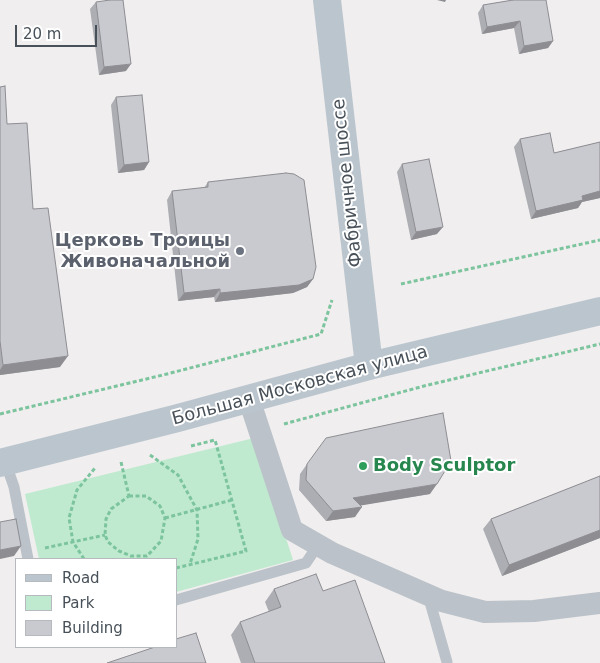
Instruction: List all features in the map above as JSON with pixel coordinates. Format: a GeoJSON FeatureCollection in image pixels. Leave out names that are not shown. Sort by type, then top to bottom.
{"type":"FeatureCollection","features":[{"type":"Feature","properties":{"kind":"main road","name":"Фабричное шоссе"},"geometry":{"type":"LineString","coordinates":[[327,0],[369,366]]}},
{"type":"Feature","properties":{"kind":"main road","name":"Большая Московская улица"},"geometry":{"type":"LineString","coordinates":[[3,462],[369,366],[600,311]]}},
{"type":"Feature","properties":{"kind":"street"},"geometry":{"type":"LineString","coordinates":[[249,399],[292,530],[318,545],[442,601],[485,612],[534,611],[600,603]]}},
{"type":"Feature","properties":{"kind":"lane"},"geometry":{"type":"LineString","coordinates":[[3,462],[14,487],[28,558]]}},
{"type":"Feature","properties":{"kind":"lane"},"geometry":{"type":"LineString","coordinates":[[178,599],[306,563],[318,545]]}},
{"type":"Feature","properties":{"kind":"lane"},"geometry":{"type":"LineString","coordinates":[[428,595],[447,662]]}},
{"type":"Feature","properties":{"kind":"path"},"geometry":{"type":"LineString","coordinates":[[401,284],[600,240]]}},
{"type":"Feature","properties":{"kind":"path"},"geometry":{"type":"LineString","coordinates":[[0,414],[322,334],[333,298]]}},
{"type":"Feature","properties":{"kind":"path"},"geometry":{"type":"LineString","coordinates":[[280,425],[424,386],[600,344]]}},
{"type":"Feature","properties":{"kind":"path"},"geometry":{"type":"LineString","coordinates":[[178,567],[246,552],[215,440],[186,447]]}},
{"type":"Feature","properties":{"kind":"path"},"geometry":{"type":"LineString","coordinates":[[141,458],[159,453]]}},
{"type":"Feature","properties":{"kind":"path"},"geometry":{"type":"LineString","coordinates":[[150,455],[178,475],[197,510],[198,539],[190,564]]}},
{"type":"Feature","properties":{"kind":"path"},"geometry":{"type":"LineString","coordinates":[[113,464],[131,460]]}},
{"type":"Feature","properties":{"kind":"path"},"geometry":{"type":"LineString","coordinates":[[121,462],[128,496]]}},
{"type":"Feature","properties":{"kind":"path"},"geometry":{"type":"LineString","coordinates":[[86,470],[104,466]]}},
{"type":"Feature","properties":{"kind":"path"},"geometry":{"type":"LineString","coordinates":[[83,558],[73,542],[69,518],[77,490],[96,468]]}},
{"type":"Feature","properties":{"kind":"path"},"geometry":{"type":"LineString","coordinates":[[128,496],[146,496],[160,506],[165,518],[161,541],[143,558],[130,556],[119,551],[108,542],[105,535],[106,519],[111,509],[128,496]]}},
{"type":"Feature","properties":{"kind":"path"},"geometry":{"type":"LineString","coordinates":[[165,518],[232,500]]}},
{"type":"Feature","properties":{"kind":"path"},"geometry":{"type":"LineString","coordinates":[[42,548],[105,535]]}},
{"type":"Feature","properties":{"kind":"green space"},"geometry":{"type":"Polygon","coordinates":[[[254,438],[293,560],[178,591],[178,558],[39,558],[25,494],[254,438]]]}},
{"type":"Feature","properties":{"kind":"building"},"geometry":{"type":"Polygon","coordinates":[[[123,0],[131,64],[104,67],[96,2],[123,0]]]}},
{"type":"Feature","properties":{"kind":"building"},"geometry":{"type":"Polygon","coordinates":[[[513,0],[546,0],[553,41],[524,46],[520,21],[487,27],[483,5],[513,0]]]}},
{"type":"Feature","properties":{"kind":"building"},"geometry":{"type":"Polygon","coordinates":[[[5,86],[7,124],[27,123],[33,209],[48,208],[68,356],[3,365],[0,341],[0,87],[5,86]]]}},
{"type":"Feature","properties":{"kind":"building"},"geometry":{"type":"Polygon","coordinates":[[[142,95],[149,162],[124,165],[116,97],[142,95]]]}},
{"type":"Feature","properties":{"kind":"building"},"geometry":{"type":"Polygon","coordinates":[[[550,133],[554,153],[600,142],[600,191],[582,196],[583,200],[536,211],[520,139],[550,133]]]}},
{"type":"Feature","properties":{"kind":"building"},"geometry":{"type":"Polygon","coordinates":[[[429,159],[443,227],[416,232],[402,164],[429,159]]]}},
{"type":"Feature","properties":{"kind":"building","name":"Церковь Троицы Живоначальной"},"geometry":{"type":"Polygon","coordinates":[[[286,173],[294,174],[304,180],[316,267],[313,279],[299,285],[220,293],[220,289],[184,293],[172,191],[208,187],[208,182],[286,173]]]}},
{"type":"Feature","properties":{"kind":"building"},"geometry":{"type":"Polygon","coordinates":[[[443,413],[451,461],[437,484],[353,498],[362,507],[333,511],[306,480],[307,464],[326,438],[443,413]]]}},
{"type":"Feature","properties":{"kind":"building"},"geometry":{"type":"Polygon","coordinates":[[[600,476],[600,530],[509,565],[491,519],[600,476]]]}},
{"type":"Feature","properties":{"kind":"building"},"geometry":{"type":"Polygon","coordinates":[[[16,519],[21,546],[0,550],[0,522],[16,519]]]}},
{"type":"Feature","properties":{"kind":"building"},"geometry":{"type":"Polygon","coordinates":[[[316,574],[323,591],[355,580],[385,663],[255,663],[240,622],[281,607],[274,589],[316,574]]]}},
{"type":"Feature","properties":{"kind":"building"},"geometry":{"type":"Polygon","coordinates":[[[196,633],[206,663],[107,663],[152,648],[178,648],[178,638],[196,633]]]}},
{"type":"Feature","properties":{"kind":"place","name":"Церковь Троицы Живоначальной"},"geometry":{"type":"Point","coordinates":[240,251]}},
{"type":"Feature","properties":{"kind":"place","name":"Body Sculptor"},"geometry":{"type":"Point","coordinates":[363,466]}}]}
